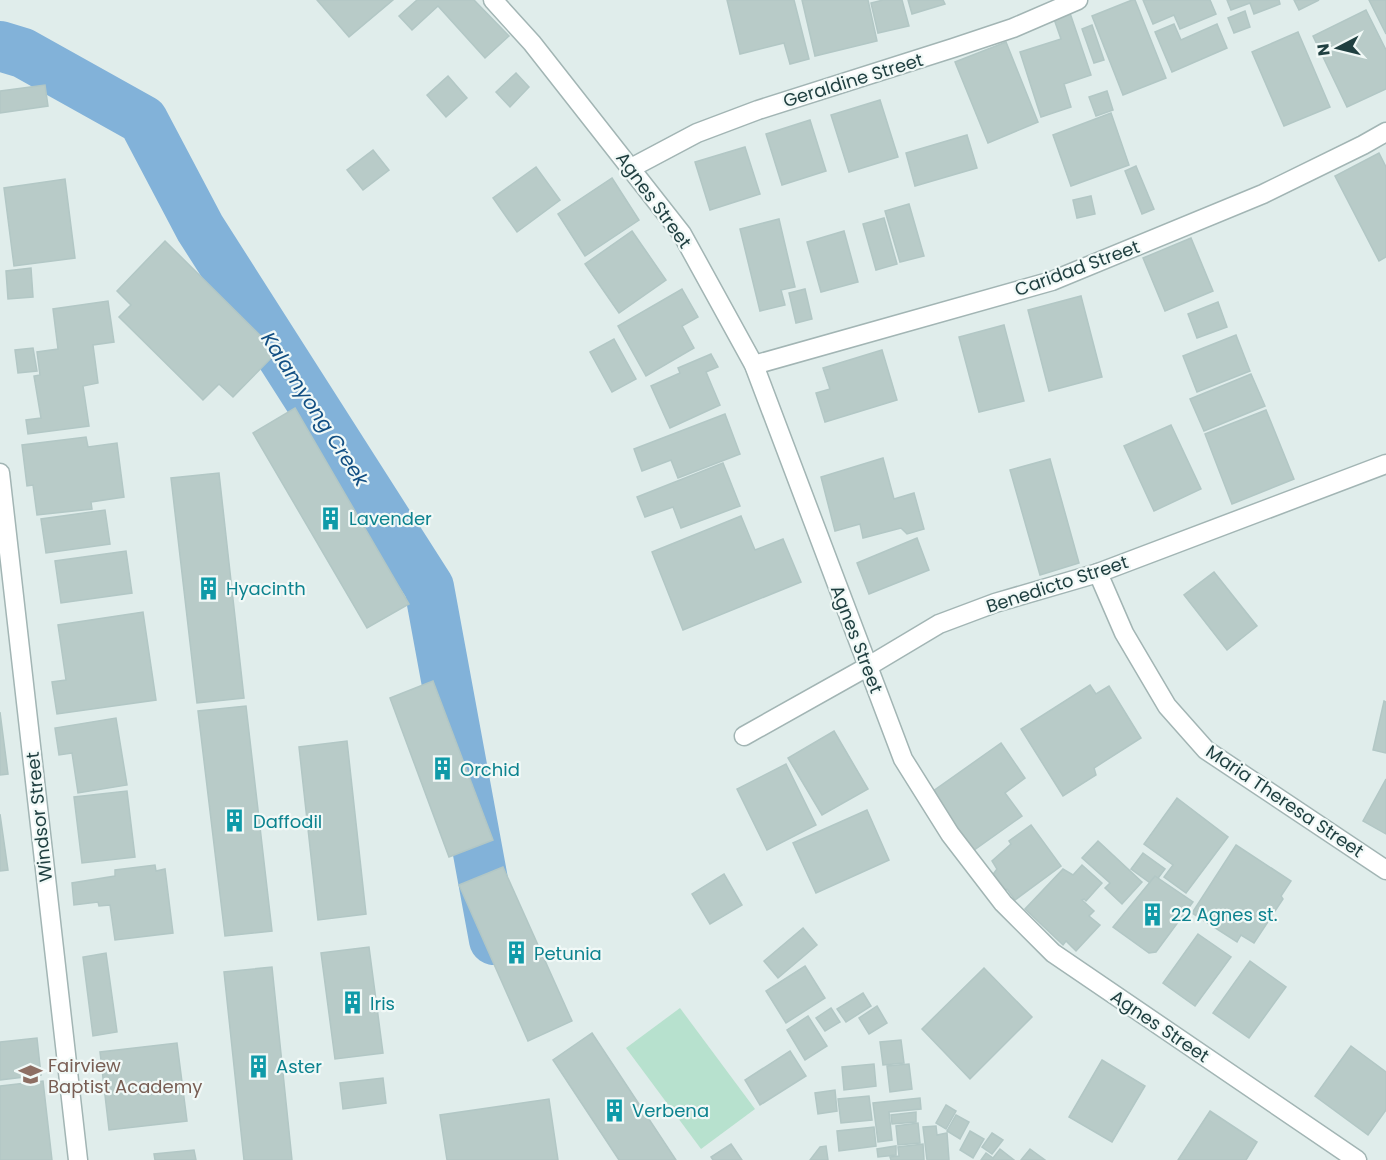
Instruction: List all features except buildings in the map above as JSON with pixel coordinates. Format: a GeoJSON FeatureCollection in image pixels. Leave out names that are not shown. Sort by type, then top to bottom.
{"type":"FeatureCollection","features":[{"type":"Feature","properties":{"kind":"street","name":"Agnes Street"},"geometry":{"type":"LineString","coordinates":[[494,0],[532,43],[682,234],[754,365],[903,759],[950,834],[1003,903],[1053,953],[1357,1160]]}},
{"type":"Feature","properties":{"kind":"street","name":"Geraldine Street"},"geometry":{"type":"LineString","coordinates":[[631,168],[697,133],[1013,28],[1078,0]]}},
{"type":"Feature","properties":{"kind":"street","name":"Caridad Street"},"geometry":{"type":"LineString","coordinates":[[754,365],[1052,281],[1263,194],[1386,132]]}},
{"type":"Feature","properties":{"kind":"street","name":"Benedicto Street"},"geometry":{"type":"LineString","coordinates":[[744,736],[939,624],[994,603],[1098,573],[1386,464]]}},
{"type":"Feature","properties":{"kind":"street","name":"Windsor Street"},"geometry":{"type":"LineString","coordinates":[[0,473],[78,1160]]}},
{"type":"Feature","properties":{"kind":"street","name":"Maria Theresa Street"},"geometry":{"type":"LineString","coordinates":[[1098,573],[1124,633],[1167,706],[1206,750],[1386,870]]}},
{"type":"Feature","properties":{"kind":"green space"},"geometry":{"type":"Polygon","coordinates":[[[680,1008],[755,1109],[701,1149],[626,1048],[680,1008]]]}},
{"type":"Feature","properties":{"kind":"waterway","name":"Kalamyong Creek"},"geometry":{"type":"LineString","coordinates":[[0,46],[23,53],[143,120],[200,228],[429,587],[494,940]]}},
{"type":"Feature","properties":{"kind":"place","name":"Lavender"},"geometry":{"type":"Point","coordinates":[331,518]}},
{"type":"Feature","properties":{"kind":"place","name":"Hyacinth"},"geometry":{"type":"Point","coordinates":[208,588]}},
{"type":"Feature","properties":{"kind":"place","name":"Orchid"},"geometry":{"type":"Point","coordinates":[442,769]}},
{"type":"Feature","properties":{"kind":"place","name":"Daffodil"},"geometry":{"type":"Point","coordinates":[235,821]}},
{"type":"Feature","properties":{"kind":"place","name":"22 Agnes st."},"geometry":{"type":"Point","coordinates":[1153,914]}},
{"type":"Feature","properties":{"kind":"place","name":"Petunia"},"geometry":{"type":"Point","coordinates":[516,953]}},
{"type":"Feature","properties":{"kind":"place","name":"Iris"},"geometry":{"type":"Point","coordinates":[352,1003]}},
{"type":"Feature","properties":{"kind":"place","name":"Aster"},"geometry":{"type":"Point","coordinates":[258,1066]}},
{"type":"Feature","properties":{"kind":"place","name":"Fairview Baptist Academy"},"geometry":{"type":"Point","coordinates":[30,1075]}},
{"type":"Feature","properties":{"kind":"place","name":"Verbena"},"geometry":{"type":"Point","coordinates":[614,1110]}}]}
